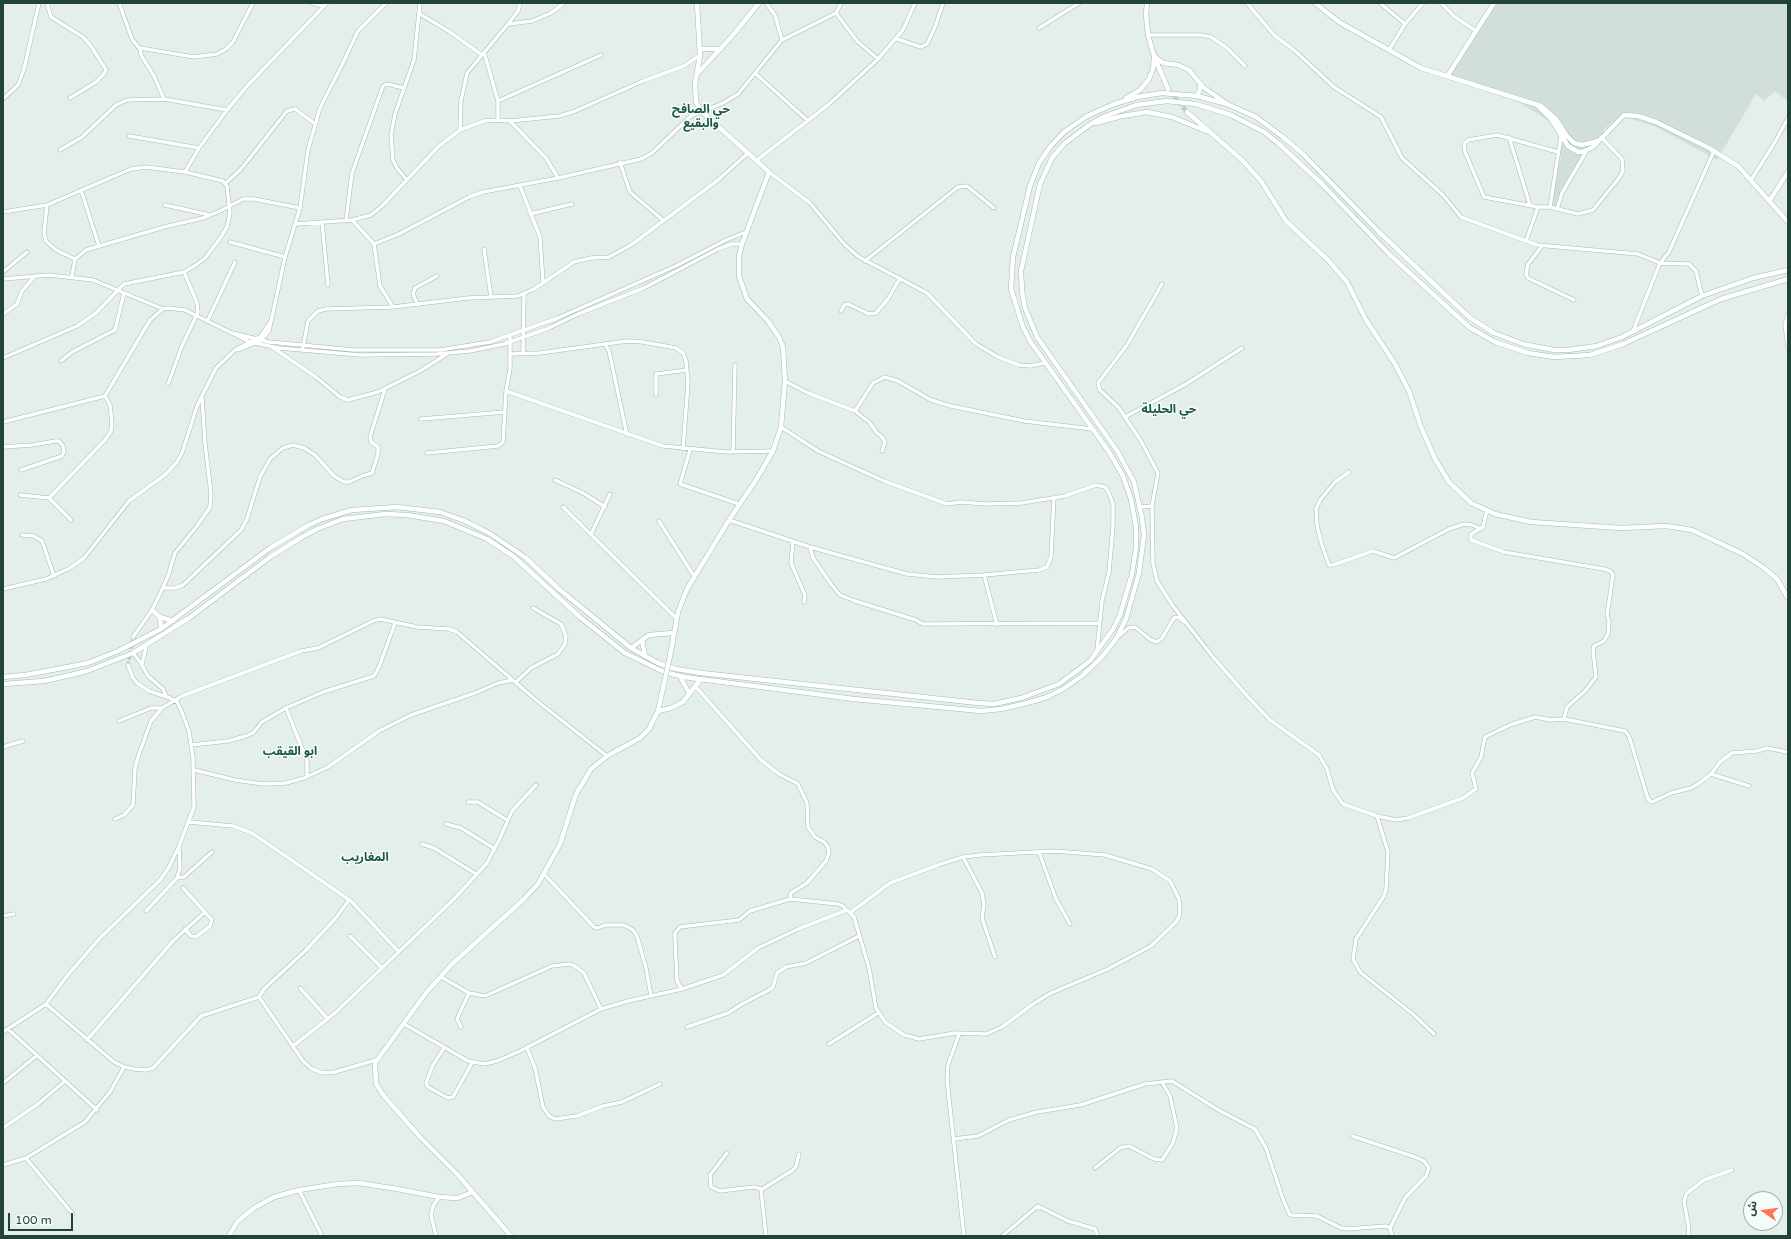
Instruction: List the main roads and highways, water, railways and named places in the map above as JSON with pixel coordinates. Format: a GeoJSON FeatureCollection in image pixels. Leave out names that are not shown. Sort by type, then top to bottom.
{"type":"FeatureCollection","features":[{"type":"Feature","properties":{"kind":"main road"},"geometry":{"type":"LineString","coordinates":[[511,1236],[457,1174],[409,1125],[378,1089],[374,1075],[376,1060],[426,993],[457,960],[524,899],[544,874],[560,844],[576,794],[591,769],[607,756],[640,738],[652,726],[658,711],[670,656],[676,618],[683,596],[739,504],[756,480],[773,450],[781,427],[785,381],[783,347],[779,337],[768,321],[748,299],[741,284],[738,266],[742,244],[769,172],[701,111],[696,102],[695,95],[700,55],[697,3]]}},
{"type":"Feature","properties":{"kind":"main road"},"geometry":{"type":"LineString","coordinates":[[698,73],[721,49],[759,3]]}},
{"type":"Feature","properties":{"kind":"main road"},"geometry":{"type":"LineString","coordinates":[[1147,3],[1146,15],[1148,35],[1154,56],[1168,89]]}},
{"type":"Feature","properties":{"kind":"main road"},"geometry":{"type":"LineString","coordinates":[[1315,3],[1339,22],[1421,68],[1448,75],[1536,104],[1549,111],[1574,143],[1582,145],[1598,141]]}},
{"type":"Feature","properties":{"kind":"main road"},"geometry":{"type":"LineString","coordinates":[[1448,75],[1494,3]]}},
{"type":"Feature","properties":{"kind":"main road"},"geometry":{"type":"LineString","coordinates":[[700,49],[721,49]]}},
{"type":"Feature","properties":{"kind":"main road"},"geometry":{"type":"LineString","coordinates":[[1154,56],[1167,64],[1184,67],[1193,74],[1200,84],[1227,104]]}},
{"type":"Feature","properties":{"kind":"main road"},"geometry":{"type":"LineString","coordinates":[[3,676],[38,673],[88,663],[140,641],[173,621],[270,548],[307,526],[322,519],[352,510],[397,507],[428,510],[455,516],[498,538],[526,558],[559,589],[631,648],[645,656],[676,668],[701,673],[941,700],[994,704],[1032,695],[1059,684],[1081,669],[1097,651],[1113,629],[1123,605],[1132,574],[1136,548],[1136,527],[1131,499],[1123,476],[1045,363],[1023,327],[1013,298],[1011,277],[1013,257],[1034,174],[1047,150],[1056,140],[1075,124],[1114,104],[1144,86],[1149,80],[1153,69],[1154,56]]}},
{"type":"Feature","properties":{"kind":"main road"},"geometry":{"type":"LineString","coordinates":[[1153,69],[1160,70],[1167,64]]}},
{"type":"Feature","properties":{"kind":"main road"},"geometry":{"type":"LineString","coordinates":[[1196,96],[1200,90],[1200,84]]}},
{"type":"Feature","properties":{"kind":"main road"},"geometry":{"type":"LineString","coordinates":[[1114,104],[1136,97],[1162,93],[1196,96],[1227,104],[1256,117],[1283,137],[1336,186],[1380,232],[1469,317],[1483,328],[1506,339],[1538,348],[1568,350],[1597,346],[1633,331],[1702,296],[1753,278],[1788,270]]}},
{"type":"Feature","properties":{"kind":"main road"},"geometry":{"type":"LineString","coordinates":[[3,684],[44,681],[88,671],[133,653],[210,604],[279,551],[317,528],[351,518],[376,515],[407,515],[444,521],[492,542],[513,556],[581,618],[625,653],[664,672],[700,680],[854,699],[957,709],[991,710],[1021,705],[1047,697],[1072,684],[1102,657],[1116,639],[1126,620],[1139,573],[1144,535],[1141,507],[1134,482],[1118,452],[1041,346],[1029,320],[1022,291],[1021,271],[1027,234],[1040,184],[1052,158],[1064,144],[1089,125],[1124,108],[1157,101],[1196,104],[1231,115],[1249,123],[1278,143],[1374,238],[1469,326],[1500,344],[1542,356],[1572,357],[1590,355],[1608,350],[1714,302],[1788,279]]}},
{"type":"Feature","properties":{"kind":"main road"},"geometry":{"type":"LineString","coordinates":[[1536,104],[1551,119],[1561,136],[1572,150],[1582,152],[1593,147],[1621,116],[1630,114],[1656,122],[1714,151],[1738,166],[1770,200],[1788,222]]}},
{"type":"Feature","properties":{"kind":"main road"},"geometry":{"type":"LineString","coordinates":[[1089,125],[1112,118],[1147,112],[1172,117],[1212,133]]}},
{"type":"Feature","properties":{"kind":"main road"},"geometry":{"type":"LineString","coordinates":[[1187,112],[1254,172],[1286,221],[1328,260],[1347,282],[1366,320],[1395,364],[1409,390],[1421,427],[1435,459],[1449,482],[1471,503],[1504,516],[1538,523],[1621,528],[1666,526],[1692,530],[1743,554],[1764,568],[1777,579],[1788,598]]}},
{"type":"Feature","properties":{"kind":"main road"},"geometry":{"type":"LineString","coordinates":[[1770,200],[1788,172]]}},
{"type":"Feature","properties":{"kind":"main road"},"geometry":{"type":"LineString","coordinates":[[1019,231],[1027,234]]}},
{"type":"Feature","properties":{"kind":"main road"},"geometry":{"type":"LineString","coordinates":[[1374,238],[1380,232]]}},
{"type":"Feature","properties":{"kind":"main road"},"geometry":{"type":"LineString","coordinates":[[152,610],[160,617],[173,621]]}},
{"type":"Feature","properties":{"kind":"main road"},"geometry":{"type":"LineString","coordinates":[[160,617],[160,629]]}},
{"type":"Feature","properties":{"kind":"main road"},"geometry":{"type":"LineString","coordinates":[[631,648],[654,634],[673,633]]}},
{"type":"Feature","properties":{"kind":"main road"},"geometry":{"type":"LineString","coordinates":[[642,640],[645,656]]}},
{"type":"Feature","properties":{"kind":"main road"},"geometry":{"type":"LineString","coordinates":[[680,676],[689,693]]}},
{"type":"Feature","properties":{"kind":"main road"},"geometry":{"type":"LineString","coordinates":[[658,711],[678,705],[686,699],[700,680]]}},
{"type":"Feature","properties":{"kind":"main road"},"geometry":{"type":"LineString","coordinates":[[229,1236],[240,1219],[254,1208],[274,1197],[299,1190],[338,1184],[359,1184],[439,1197],[458,1198],[472,1192]]}},
{"type":"Feature","properties":{"kind":"tunnel"},"geometry":{"type":"LineString","coordinates":[[1170,92],[1187,112]]}},
{"type":"Feature","properties":{"kind":"tunnel"},"geometry":{"type":"LineString","coordinates":[[128,665],[133,637]]}},
{"type":"Feature","properties":{"kind":"district","name":"حي الصافح والبقيع"},"geometry":{"type":"Point","coordinates":[701,117]}},
{"type":"Feature","properties":{"kind":"district","name":"حي الحليلة"},"geometry":{"type":"Point","coordinates":[1169,410]}},
{"type":"Feature","properties":{"kind":"district","name":"ابو القيقب"},"geometry":{"type":"Point","coordinates":[290,752]}},
{"type":"Feature","properties":{"kind":"district","name":"المغاريب"},"geometry":{"type":"Point","coordinates":[365,858]}}]}
